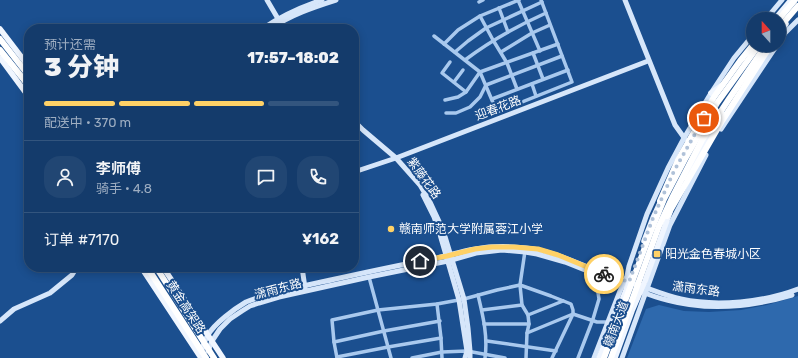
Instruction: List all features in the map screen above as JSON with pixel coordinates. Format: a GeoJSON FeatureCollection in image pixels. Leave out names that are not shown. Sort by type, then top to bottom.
{"type":"FeatureCollection","features":[{"type":"Feature","properties":{"kind":"highway"},"geometry":{"type":"LineString","coordinates":[[785,12],[795,0]]}},
{"type":"Feature","properties":{"kind":"highway"},"geometry":{"type":"LineString","coordinates":[[786,20],[798,6]]}},
{"type":"Feature","properties":{"kind":"highway"},"geometry":{"type":"LineString","coordinates":[[0,39],[24,70]]}},
{"type":"Feature","properties":{"kind":"highway"},"geometry":{"type":"LineString","coordinates":[[0,50],[24,80]]}},
{"type":"Feature","properties":{"kind":"highway"},"geometry":{"type":"LineString","coordinates":[[654,232],[661,197],[681,154],[714,97],[748,52]]}},
{"type":"Feature","properties":{"kind":"highway"},"geometry":{"type":"LineString","coordinates":[[611,358],[664,199],[717,103],[754,52]]}},
{"type":"Feature","properties":{"kind":"highway"},"geometry":{"type":"LineString","coordinates":[[604,358],[654,232],[702,140],[728,99],[761,52]]}},
{"type":"Feature","properties":{"kind":"highway"},"geometry":{"type":"LineString","coordinates":[[654,232],[682,191],[722,120],[766,52]]}},
{"type":"Feature","properties":{"kind":"highway","name":"黄金高架路"},"geometry":{"type":"LineString","coordinates":[[150,272],[203,358]]}},
{"type":"Feature","properties":{"kind":"highway","name":"黄金高架路"},"geometry":{"type":"LineString","coordinates":[[159,272],[214,358]]}},
{"type":"Feature","properties":{"kind":"main road"},"geometry":{"type":"LineString","coordinates":[[781,12],[791,0]]}},
{"type":"Feature","properties":{"kind":"main road"},"geometry":{"type":"LineString","coordinates":[[786,25],[798,10]]}},
{"type":"Feature","properties":{"kind":"main road"},"geometry":{"type":"LineString","coordinates":[[0,29],[24,60]]}},
{"type":"Feature","properties":{"kind":"main road","name":"赣南大道"},"geometry":{"type":"LineString","coordinates":[[599,358],[626,284],[674,171],[688,145],[728,81],[749,52]]}},
{"type":"Feature","properties":{"kind":"main road","name":"赣南大道"},"geometry":{"type":"LineString","coordinates":[[615,358],[632,311],[644,290],[675,198],[716,124],[766,52]]}},
{"type":"Feature","properties":{"kind":"main road"},"geometry":{"type":"LineString","coordinates":[[0,58],[24,90]]}},
{"type":"Feature","properties":{"kind":"main road"},"geometry":{"type":"LineString","coordinates":[[711,93],[728,81]]}},
{"type":"Feature","properties":{"kind":"main road"},"geometry":{"type":"LineString","coordinates":[[735,108],[739,90]]}},
{"type":"Feature","properties":{"kind":"main road"},"geometry":{"type":"LineString","coordinates":[[144,272],[203,358]]}},
{"type":"Feature","properties":{"kind":"main road"},"geometry":{"type":"LineString","coordinates":[[166,272],[223,358]]}},
{"type":"Feature","properties":{"kind":"street"},"geometry":{"type":"LineString","coordinates":[[267,0],[283,24]]}},
{"type":"Feature","properties":{"kind":"street"},"geometry":{"type":"LineString","coordinates":[[271,0],[282,24]]}},
{"type":"Feature","properties":{"kind":"street"},"geometry":{"type":"LineString","coordinates":[[276,24],[289,13],[322,0]]}},
{"type":"Feature","properties":{"kind":"street"},"geometry":{"type":"LineString","coordinates":[[272,24],[336,0]]}},
{"type":"Feature","properties":{"kind":"street"},"geometry":{"type":"LineString","coordinates":[[479,2],[483,0]]}},
{"type":"Feature","properties":{"kind":"street"},"geometry":{"type":"LineString","coordinates":[[444,44],[458,30],[480,16],[519,0],[540,51]]}},
{"type":"Feature","properties":{"kind":"street"},"geometry":{"type":"LineString","coordinates":[[625,0],[675,126],[688,145]]}},
{"type":"Feature","properties":{"kind":"street"},"geometry":{"type":"LineString","coordinates":[[772,12],[782,0]]}},
{"type":"Feature","properties":{"kind":"street"},"geometry":{"type":"LineString","coordinates":[[434,36],[480,72],[497,112],[572,82],[542,1],[486,28],[455,52]]}},
{"type":"Feature","properties":{"kind":"street"},"geometry":{"type":"LineString","coordinates":[[499,8],[508,32]]}},
{"type":"Feature","properties":{"kind":"street"},"geometry":{"type":"LineString","coordinates":[[465,60],[493,40],[546,13]]}},
{"type":"Feature","properties":{"kind":"street"},"geometry":{"type":"LineString","coordinates":[[480,16],[507,63],[517,90]]}},
{"type":"Feature","properties":{"kind":"street"},"geometry":{"type":"LineString","coordinates":[[786,32],[798,20]]}},
{"type":"Feature","properties":{"kind":"street"},"geometry":{"type":"LineString","coordinates":[[501,52],[550,25]]}},
{"type":"Feature","properties":{"kind":"street"},"geometry":{"type":"LineString","coordinates":[[594,358],[620,291],[626,284],[647,214],[668,168],[711,93],[734,58],[746,43]]}},
{"type":"Feature","properties":{"kind":"street"},"geometry":{"type":"LineString","coordinates":[[445,100],[458,97],[466,92],[480,72],[558,44]]}},
{"type":"Feature","properties":{"kind":"street"},"geometry":{"type":"LineString","coordinates":[[622,358],[644,290],[670,225],[721,127],[772,52]]}},
{"type":"Feature","properties":{"kind":"street"},"geometry":{"type":"LineString","coordinates":[[533,53],[543,79]]}},
{"type":"Feature","properties":{"kind":"street"},"geometry":{"type":"LineString","coordinates":[[446,113],[456,113],[470,107],[480,97],[486,86],[562,56]]}},
{"type":"Feature","properties":{"kind":"street","name":"迎春花路"},"geometry":{"type":"LineString","coordinates":[[359,170],[395,158],[648,61]]}},
{"type":"Feature","properties":{"kind":"street"},"geometry":{"type":"LineString","coordinates":[[450,62],[442,73],[466,92]]}},
{"type":"Feature","properties":{"kind":"street"},"geometry":{"type":"LineString","coordinates":[[454,82],[463,70]]}},
{"type":"Feature","properties":{"kind":"street"},"geometry":{"type":"LineString","coordinates":[[492,99],[568,70]]}},
{"type":"Feature","properties":{"kind":"street"},"geometry":{"type":"LineString","coordinates":[[532,84],[536,96]]}},
{"type":"Feature","properties":{"kind":"street","name":"紫藤花路"},"geometry":{"type":"LineString","coordinates":[[359,126],[395,158],[420,185],[430,202],[443,230],[462,300],[470,358]]}},
{"type":"Feature","properties":{"kind":"street","name":"紫藤花路"},"geometry":{"type":"LineString","coordinates":[[359,130],[395,158]]}},
{"type":"Feature","properties":{"kind":"street","name":"潇雨东路"},"geometry":{"type":"LineString","coordinates":[[203,358],[208,335],[227,315],[248,302],[277,292],[306,289],[369,277],[450,258],[475,249],[492,247],[525,250],[538,249],[558,255],[626,284]]}},
{"type":"Feature","properties":{"kind":"street"},"geometry":{"type":"LineString","coordinates":[[523,358],[527,358],[527,333],[529,324],[528,315],[522,304],[520,285],[525,250]]}},
{"type":"Feature","properties":{"kind":"street","name":"潇雨东路"},"geometry":{"type":"LineString","coordinates":[[525,250],[557,259],[600,276],[644,290],[681,299],[714,302],[746,301],[777,295],[798,288]]}},
{"type":"Feature","properties":{"kind":"street","name":"潇雨东路"},"geometry":{"type":"LineString","coordinates":[[203,358],[220,329],[230,319],[250,306],[306,289],[450,258]]}},
{"type":"Feature","properties":{"kind":"street"},"geometry":{"type":"LineString","coordinates":[[0,321],[14,309],[50,293],[74,272]]}},
{"type":"Feature","properties":{"kind":"street"},"geometry":{"type":"LineString","coordinates":[[303,272],[306,289]]}},
{"type":"Feature","properties":{"kind":"street"},"geometry":{"type":"LineString","coordinates":[[578,358],[599,299],[597,286],[600,276]]}},
{"type":"Feature","properties":{"kind":"street"},"geometry":{"type":"LineString","coordinates":[[369,277],[391,358]]}},
{"type":"Feature","properties":{"kind":"street"},"geometry":{"type":"LineString","coordinates":[[441,338],[337,358],[332,320],[378,310],[462,300],[520,285],[571,304],[573,314],[552,358]]}},
{"type":"Feature","properties":{"kind":"street","name":"潇雨东路"},"geometry":{"type":"LineString","coordinates":[[644,290],[665,300],[681,304],[715,306],[747,305],[777,299],[798,292]]}},
{"type":"Feature","properties":{"kind":"street"},"geometry":{"type":"LineString","coordinates":[[478,295],[487,341],[486,356]]}},
{"type":"Feature","properties":{"kind":"street"},"geometry":{"type":"LineString","coordinates":[[528,315],[563,300]]}},
{"type":"Feature","properties":{"kind":"street"},"geometry":{"type":"LineString","coordinates":[[437,304],[440,321],[442,358]]}},
{"type":"Feature","properties":{"kind":"street"},"geometry":{"type":"LineString","coordinates":[[482,310],[522,304]]}},
{"type":"Feature","properties":{"kind":"street"},"geometry":{"type":"LineString","coordinates":[[527,333],[573,314],[592,321],[608,322]]}},
{"type":"Feature","properties":{"kind":"street"},"geometry":{"type":"LineString","coordinates":[[334,342],[440,321]]}},
{"type":"Feature","properties":{"kind":"street"},"geometry":{"type":"LineString","coordinates":[[484,324],[529,324]]}},
{"type":"Feature","properties":{"kind":"street"},"geometry":{"type":"LineString","coordinates":[[487,341],[556,351]]}},
{"type":"Feature","properties":{"kind":"street"},"geometry":{"type":"LineString","coordinates":[[412,358],[442,352],[468,351],[486,356],[505,358]]}},
{"type":"Feature","properties":{"kind":"street","name":"紫藤花路"},"geometry":{"type":"LineString","coordinates":[[465,358],[468,351]]}},
{"type":"Feature","properties":{"kind":"shaded area"},"geometry":{"type":"Polygon","coordinates":[[[798,296],[798,358],[627,358],[646,309],[659,305],[684,311],[709,312],[741,310],[767,305],[798,296]]]}},
{"type":"Feature","properties":{"kind":"way so far"},"geometry":{"type":"LineString","coordinates":[[604,274],[629,282],[653,218],[674,171],[704,118]]}},
{"type":"Feature","properties":{"kind":"place","name":"赣南师范大学附属蓉江小学"},"geometry":{"type":"Point","coordinates":[391,229]}},
{"type":"Feature","properties":{"kind":"place","name":"阳光金色春城小区"},"geometry":{"type":"Point","coordinates":[657,254]}},
{"type":"Feature","properties":{"kind":"route"},"geometry":{"type":"LineString","coordinates":[[420,261],[475,249],[514,247],[538,249],[558,255],[604,274]]}}]}
